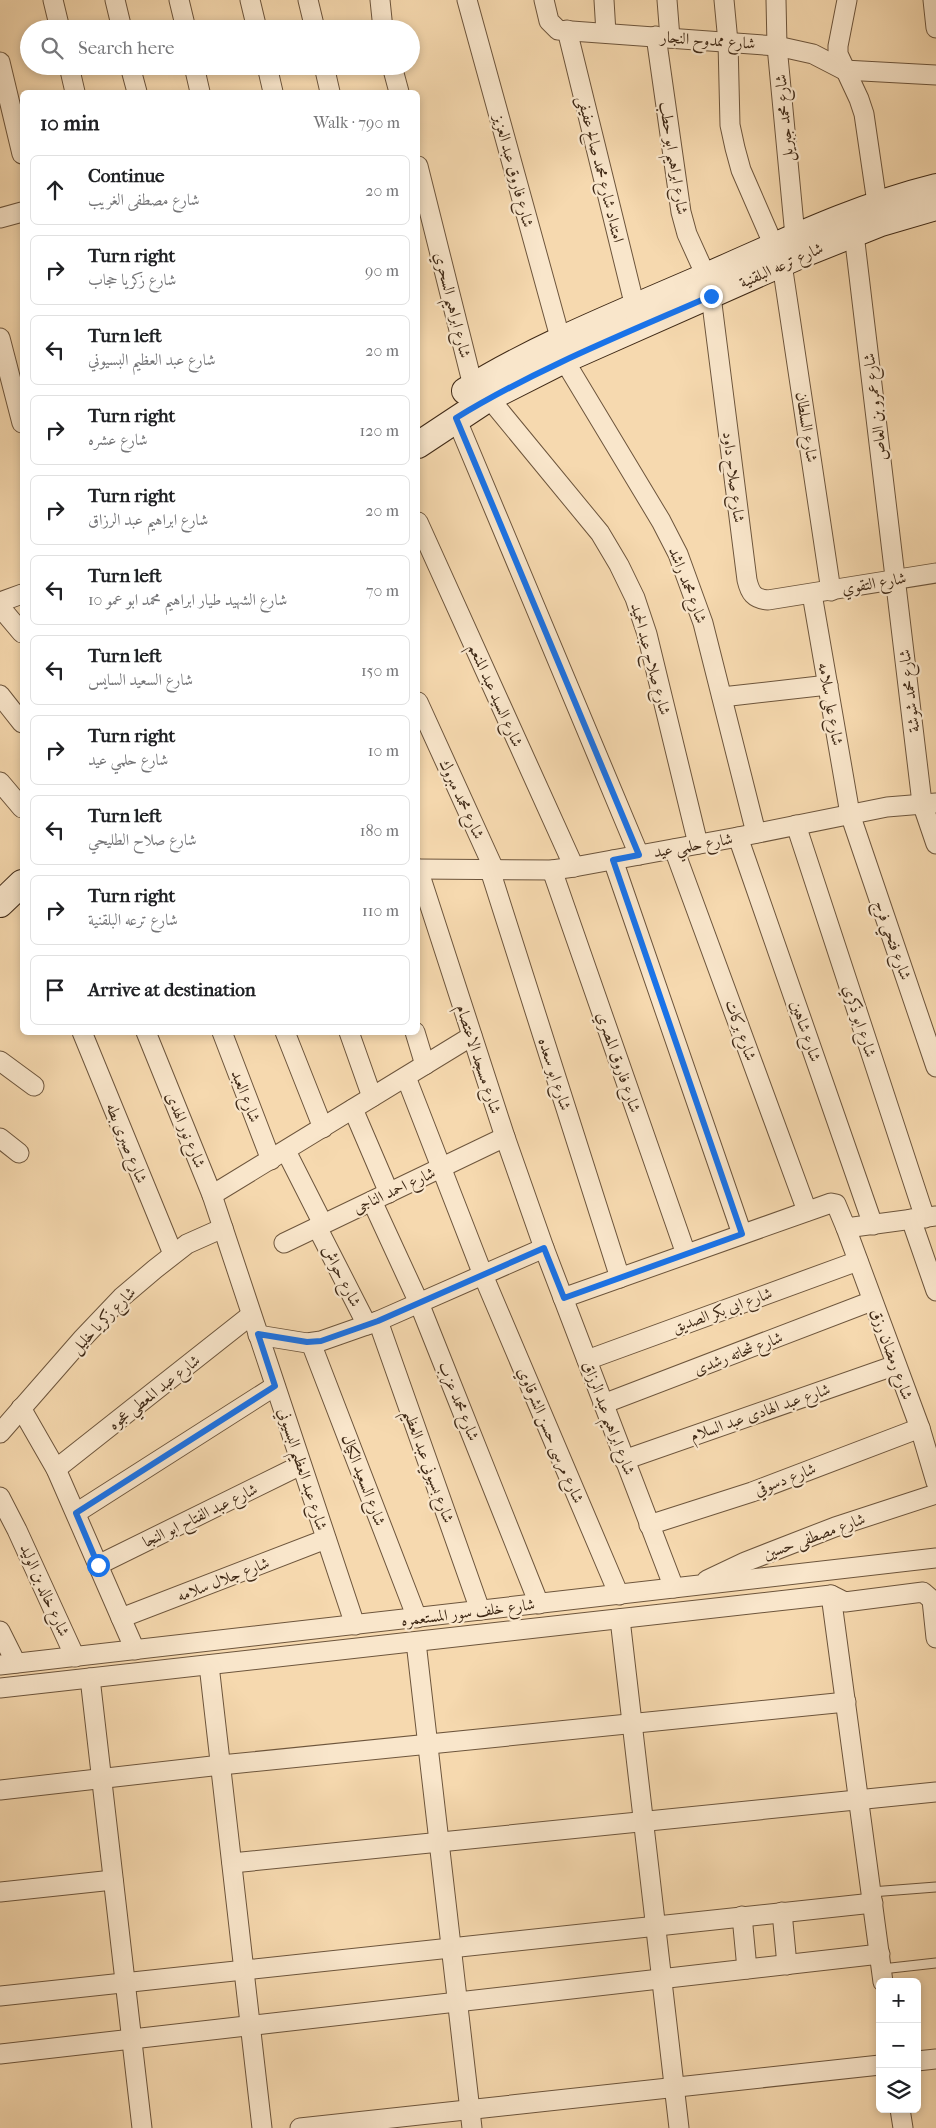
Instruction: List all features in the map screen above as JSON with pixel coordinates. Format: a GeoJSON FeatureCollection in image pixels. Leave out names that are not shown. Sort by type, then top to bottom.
{"type":"FeatureCollection","features":[{"type":"Feature","properties":{"kind":"street"},"geometry":{"type":"LineString","coordinates":[[53,0],[58,20]]}},
{"type":"Feature","properties":{"kind":"street"},"geometry":{"type":"LineString","coordinates":[[115,0],[120,20]]}},
{"type":"Feature","properties":{"kind":"street"},"geometry":{"type":"LineString","coordinates":[[179,0],[184,20]]}},
{"type":"Feature","properties":{"kind":"street"},"geometry":{"type":"LineString","coordinates":[[250,0],[255,20]]}},
{"type":"Feature","properties":{"kind":"street"},"geometry":{"type":"LineString","coordinates":[[308,0],[313,20]]}},
{"type":"Feature","properties":{"kind":"street"},"geometry":{"type":"LineString","coordinates":[[380,0],[382,20]]}},
{"type":"Feature","properties":{"kind":"street","name":"شارع فاروق عبد العزيز"},"geometry":{"type":"LineString","coordinates":[[467,0],[562,351]]}},
{"type":"Feature","properties":{"kind":"street"},"geometry":{"type":"LineString","coordinates":[[544,0],[551,24],[558,30],[566,30]]}},
{"type":"Feature","properties":{"kind":"street"},"geometry":{"type":"LineString","coordinates":[[604,0],[606,33]]}},
{"type":"Feature","properties":{"kind":"street","name":"شارع ابراهيم ابو حطب"},"geometry":{"type":"LineString","coordinates":[[667,0],[663,37],[682,212],[688,234],[709,286]]}},
{"type":"Feature","properties":{"kind":"street"},"geometry":{"type":"LineString","coordinates":[[724,0],[728,42],[730,117],[735,148],[741,170],[784,249]]}},
{"type":"Feature","properties":{"kind":"street","name":"شارع محمد جبريل"},"geometry":{"type":"LineString","coordinates":[[776,0],[784,249]]}},
{"type":"Feature","properties":{"kind":"street"},"geometry":{"type":"LineString","coordinates":[[847,0],[838,54],[864,114],[878,203]]}},
{"type":"Feature","properties":{"kind":"street"},"geometry":{"type":"LineString","coordinates":[[933,0],[936,28]]}},
{"type":"Feature","properties":{"kind":"street","name":"شارع ممدوح النجار"},"geometry":{"type":"LineString","coordinates":[[566,30],[777,46],[813,54],[844,70]]}},
{"type":"Feature","properties":{"kind":"street","name":"امتداد شارع محمد صالح عفيفى"},"geometry":{"type":"LineString","coordinates":[[566,30],[635,307]]}},
{"type":"Feature","properties":{"kind":"street"},"geometry":{"type":"LineString","coordinates":[[0,62],[20,146]]}},
{"type":"Feature","properties":{"kind":"street"},"geometry":{"type":"LineString","coordinates":[[844,70],[936,75]]}},
{"type":"Feature","properties":{"kind":"street"},"geometry":{"type":"LineString","coordinates":[[71,75],[75,90]]}},
{"type":"Feature","properties":{"kind":"street"},"geometry":{"type":"LineString","coordinates":[[132,75],[136,90]]}},
{"type":"Feature","properties":{"kind":"street"},"geometry":{"type":"LineString","coordinates":[[196,75],[200,90]]}},
{"type":"Feature","properties":{"kind":"street"},"geometry":{"type":"LineString","coordinates":[[269,75],[273,90]]}},
{"type":"Feature","properties":{"kind":"street"},"geometry":{"type":"LineString","coordinates":[[326,75],[330,90]]}},
{"type":"Feature","properties":{"kind":"street"},"geometry":{"type":"LineString","coordinates":[[394,75],[398,90]]}},
{"type":"Feature","properties":{"kind":"street","name":"شارع ابراهيم السحري"},"geometry":{"type":"LineString","coordinates":[[420,173],[481,392]]}},
{"type":"Feature","properties":{"kind":"street","name":"شارع ترعه البلقنية"},"geometry":{"type":"LineString","coordinates":[[420,421],[562,351],[709,286],[878,203],[936,187]]}},
{"type":"Feature","properties":{"kind":"street","name":"شارع ترعه البلقنية"},"geometry":{"type":"LineString","coordinates":[[784,249],[854,234],[890,220],[936,207]]}},
{"type":"Feature","properties":{"kind":"street"},"geometry":{"type":"LineString","coordinates":[[0,218],[20,213]]}},
{"type":"Feature","properties":{"kind":"street","name":"شارع عمرو بن العاص"},"geometry":{"type":"LineString","coordinates":[[854,234],[896,579]]}},
{"type":"Feature","properties":{"kind":"street","name":"شارع السلطان"},"geometry":{"type":"LineString","coordinates":[[784,249],[832,591]]}},
{"type":"Feature","properties":{"kind":"street","name":"شارع ترعه البلقنية"},"geometry":{"type":"LineString","coordinates":[[562,351],[635,307],[709,286]]}},
{"type":"Feature","properties":{"kind":"street","name":"شارع صلاح داود"},"geometry":{"type":"LineString","coordinates":[[709,286],[749,591],[760,600],[812,594]]}},
{"type":"Feature","properties":{"kind":"street"},"geometry":{"type":"LineString","coordinates":[[0,338],[20,415]]}},
{"type":"Feature","properties":{"kind":"street","name":"شارع محمد راشد"},"geometry":{"type":"LineString","coordinates":[[562,351],[661,521],[678,554],[703,624],[722,697],[747,835]]}},
{"type":"Feature","properties":{"kind":"street","name":"شارع ترعه البلقنية"},"geometry":{"type":"LineString","coordinates":[[420,444],[456,418],[481,392]]}},
{"type":"Feature","properties":{"kind":"street","name":"شارع صلاح عبد الحميد"},"geometry":{"type":"LineString","coordinates":[[481,392],[600,534],[620,565],[635,598],[647,634],[698,844]]}},
{"type":"Feature","properties":{"kind":"street"},"geometry":{"type":"LineString","coordinates":[[456,418],[639,855]]}},
{"type":"Feature","properties":{"kind":"street","name":"شارع السيد عبد المنعم"},"geometry":{"type":"LineString","coordinates":[[420,526],[574,867]]}},
{"type":"Feature","properties":{"kind":"street","name":"شارع التقوي"},"geometry":{"type":"LineString","coordinates":[[812,594],[936,573]]}},
{"type":"Feature","properties":{"kind":"street","name":"شارع محمد شوشة"},"geometry":{"type":"LineString","coordinates":[[896,579],[936,844]]}},
{"type":"Feature","properties":{"kind":"street","name":"شارع على سلامه"},"geometry":{"type":"LineString","coordinates":[[812,594],[850,814]]}},
{"type":"Feature","properties":{"kind":"street"},"geometry":{"type":"LineString","coordinates":[[0,602],[20,595]]}},
{"type":"Feature","properties":{"kind":"street"},"geometry":{"type":"LineString","coordinates":[[0,607],[20,631]]}},
{"type":"Feature","properties":{"kind":"street"},"geometry":{"type":"LineString","coordinates":[[722,697],[828,685]]}},
{"type":"Feature","properties":{"kind":"street"},"geometry":{"type":"LineString","coordinates":[[0,695],[20,720]]}},
{"type":"Feature","properties":{"kind":"street","name":"شارع محمد مبروك"},"geometry":{"type":"LineString","coordinates":[[420,707],[492,869]]}},
{"type":"Feature","properties":{"kind":"street"},"geometry":{"type":"LineString","coordinates":[[0,782],[20,806]]}},
{"type":"Feature","properties":{"kind":"street","name":"شارع حلمي عيد"},"geometry":{"type":"LineString","coordinates":[[420,865],[552,870],[674,849],[886,806],[929,803]]}},
{"type":"Feature","properties":{"kind":"street","name":"شارع فتحي فرج"},"geometry":{"type":"LineString","coordinates":[[850,814],[936,1066]]}},
{"type":"Feature","properties":{"kind":"street","name":"شارع ابو ذكري"},"geometry":{"type":"LineString","coordinates":[[796,825],[924,1218],[936,1291]]}},
{"type":"Feature","properties":{"kind":"street","name":"شارع شاهين"},"geometry":{"type":"LineString","coordinates":[[747,835],[873,1225]]}},
{"type":"Feature","properties":{"kind":"street","name":"شارع بركات"},"geometry":{"type":"LineString","coordinates":[[674,849],[807,1211]]}},
{"type":"Feature","properties":{"kind":"street"},"geometry":{"type":"LineString","coordinates":[[613,860],[742,1234]]}},
{"type":"Feature","properties":{"kind":"street"},"geometry":{"type":"LineString","coordinates":[[6,891],[20,866]]}},
{"type":"Feature","properties":{"kind":"street","name":"شارع مسجد الاعتصام"},"geometry":{"type":"LineString","coordinates":[[420,868],[472,1036],[544,1248]]}},
{"type":"Feature","properties":{"kind":"street","name":"شارع ابو سعده"},"geometry":{"type":"LineString","coordinates":[[492,869],[620,1278]]}},
{"type":"Feature","properties":{"kind":"street","name":"شارع فاروق المصري"},"geometry":{"type":"LineString","coordinates":[[552,870],[686,1254]]}},
{"type":"Feature","properties":{"kind":"street","name":"شارع صبرى بطه"},"geometry":{"type":"LineString","coordinates":[[83,1035],[173,1254]]}},
{"type":"Feature","properties":{"kind":"street","name":"شارع نور الهدى"},"geometry":{"type":"LineString","coordinates":[[147,1035],[212,1195],[223,1228]]}},
{"type":"Feature","properties":{"kind":"street","name":"شارع العبد"},"geometry":{"type":"LineString","coordinates":[[223,1035],[278,1156]]}},
{"type":"Feature","properties":{"kind":"street"},"geometry":{"type":"LineString","coordinates":[[286,1035],[323,1128]]}},
{"type":"Feature","properties":{"kind":"street"},"geometry":{"type":"LineString","coordinates":[[350,1035],[372,1097]]}},
{"type":"Feature","properties":{"kind":"street"},"geometry":{"type":"LineString","coordinates":[[416,1035],[425,1065]]}},
{"type":"Feature","properties":{"kind":"street"},"geometry":{"type":"LineString","coordinates":[[212,1195],[472,1036]]}},
{"type":"Feature","properties":{"kind":"street"},"geometry":{"type":"LineString","coordinates":[[3,1069],[34,1086]]}},
{"type":"Feature","properties":{"kind":"street","name":"شارع مرسى حسن الشرقاوي"},"geometry":{"type":"LineString","coordinates":[[406,1077],[483,1275],[619,1595]]}},
{"type":"Feature","properties":{"kind":"street"},"geometry":{"type":"LineString","coordinates":[[353,1109],[389,1193]]}},
{"type":"Feature","properties":{"kind":"street","name":"شارع احمد الناجى"},"geometry":{"type":"LineString","coordinates":[[284,1243],[505,1137]]}},
{"type":"Feature","properties":{"kind":"street"},"geometry":{"type":"LineString","coordinates":[[0,1138],[19,1153]]}},
{"type":"Feature","properties":{"kind":"street","name":"شارع حواش"},"geometry":{"type":"LineString","coordinates":[[278,1156],[320,1225],[372,1323]]}},
{"type":"Feature","properties":{"kind":"street","name":"شارع محمد عزب"},"geometry":{"type":"LineString","coordinates":[[372,1201],[419,1303],[539,1604]]}},
{"type":"Feature","properties":{"kind":"street","name":"شارع رمضان رزق"},"geometry":{"type":"LineString","coordinates":[[807,1211],[835,1203],[920,1428],[936,1482]]}},
{"type":"Feature","properties":{"kind":"street"},"geometry":{"type":"LineString","coordinates":[[564,1298],[807,1211]]}},
{"type":"Feature","properties":{"kind":"street"},"geometry":{"type":"LineString","coordinates":[[846,1228],[924,1218]]}},
{"type":"Feature","properties":{"kind":"street","name":"شارع زكريا خليل"},"geometry":{"type":"LineString","coordinates":[[0,1433],[83,1338],[116,1304],[173,1254],[203,1236],[223,1228]]}},
{"type":"Feature","properties":{"kind":"street","name":"شارع عبد العظيم البسيوني"},"geometry":{"type":"LineString","coordinates":[[223,1228],[355,1625]]}},
{"type":"Feature","properties":{"kind":"street"},"geometry":{"type":"LineString","coordinates":[[258,1334],[311,1343],[326,1340],[372,1323],[544,1248]]}},
{"type":"Feature","properties":{"kind":"street","name":"شارع ابراهيم عبد الرزاق"},"geometry":{"type":"LineString","coordinates":[[544,1248],[674,1588]]}},
{"type":"Feature","properties":{"kind":"street","name":"شارع ابى بكر الصديق"},"geometry":{"type":"LineString","coordinates":[[587,1360],[858,1261]]}},
{"type":"Feature","properties":{"kind":"street","name":"شارع شحاته رشدى"},"geometry":{"type":"LineString","coordinates":[[604,1404],[872,1301]]}},
{"type":"Feature","properties":{"kind":"street","name":"شارع عبد المعطي عجوه"},"geometry":{"type":"LineString","coordinates":[[56,1469],[251,1315]]}},
{"type":"Feature","properties":{"kind":"street","name":"شارع بسيوني عبد العظيم"},"geometry":{"type":"LineString","coordinates":[[372,1323],[480,1610]]}},
{"type":"Feature","properties":{"kind":"street","name":"شارع السعيد الكيال"},"geometry":{"type":"LineString","coordinates":[[311,1343],[418,1618]]}},
{"type":"Feature","properties":{"kind":"street","name":"شارع عبد الهادى عبد السلام"},"geometry":{"type":"LineString","coordinates":[[624,1460],[896,1365]]}},
{"type":"Feature","properties":{"kind":"street"},"geometry":{"type":"LineString","coordinates":[[76,1513],[275,1386]]}},
{"type":"Feature","properties":{"kind":"street"},"geometry":{"type":"LineString","coordinates":[[21,1408],[56,1469],[135,1650]]}},
{"type":"Feature","properties":{"kind":"street","name":"شارع دسوقي"},"geometry":{"type":"LineString","coordinates":[[649,1525],[752,1492],[920,1428]]}},
{"type":"Feature","properties":{"kind":"street","name":"شارع عبد الفتاح ابو النجا"},"geometry":{"type":"LineString","coordinates":[[98,1565],[301,1465]]}},
{"type":"Feature","properties":{"kind":"street","name":"شارع مصطفى حسين"},"geometry":{"type":"LineString","coordinates":[[694,1586],[771,1551],[835,1527],[936,1494]]}},
{"type":"Feature","properties":{"kind":"street","name":"شارع خالد بن الوليد"},"geometry":{"type":"LineString","coordinates":[[0,1497],[75,1657]]}},
{"type":"Feature","properties":{"kind":"street","name":"شارع جلال سلامه"},"geometry":{"type":"LineString","coordinates":[[121,1618],[326,1539]]}},
{"type":"Feature","properties":{"kind":"street","name":"شارع خلف سور المستعمره"},"geometry":{"type":"LineString","coordinates":[[8,1664],[936,1558]]}},
{"type":"Feature","properties":{"kind":"street"},"geometry":{"type":"LineString","coordinates":[[0,1688],[831,1595],[844,1602],[923,1592],[932,1600],[936,1638]]}},
{"type":"Feature","properties":{"kind":"street"},"geometry":{"type":"LineString","coordinates":[[0,2054],[788,1965],[882,1968],[831,1595]]}},
{"type":"Feature","properties":{"kind":"street"},"geometry":{"type":"LineString","coordinates":[[620,1619],[678,2128]]}},
{"type":"Feature","properties":{"kind":"street"},"geometry":{"type":"LineString","coordinates":[[0,1631],[8,1664]]}},
{"type":"Feature","properties":{"kind":"street"},"geometry":{"type":"LineString","coordinates":[[416,1642],[471,2119]]}},
{"type":"Feature","properties":{"kind":"street"},"geometry":{"type":"LineString","coordinates":[[209,1665],[262,2128]]}},
{"type":"Feature","properties":{"kind":"street"},"geometry":{"type":"LineString","coordinates":[[90,1678],[142,2128]]}},
{"type":"Feature","properties":{"kind":"street"},"geometry":{"type":"LineString","coordinates":[[0,1790],[221,1765],[846,1702]]}},
{"type":"Feature","properties":{"kind":"street"},"geometry":{"type":"LineString","coordinates":[[232,1863],[936,1792]]}},
{"type":"Feature","properties":{"kind":"street"},"geometry":{"type":"LineString","coordinates":[[0,1892],[113,1880]]}},
{"type":"Feature","properties":{"kind":"street"},"geometry":{"type":"LineString","coordinates":[[0,1996],[782,1912],[872,1897]]}},
{"type":"Feature","properties":{"kind":"street"},"geometry":{"type":"LineString","coordinates":[[782,1912],[788,1965]]}},
{"type":"Feature","properties":{"kind":"street"},"geometry":{"type":"LineString","coordinates":[[742,1916],[747,1969]]}},
{"type":"Feature","properties":{"kind":"street"},"geometry":{"type":"LineString","coordinates":[[921,2061],[936,2059]]}},
{"type":"Feature","properties":{"kind":"street"},"geometry":{"type":"LineString","coordinates":[[300,2128],[471,2119],[674,2088],[876,2065]]}},
{"type":"Feature","properties":{"kind":"street"},"geometry":{"type":"LineString","coordinates":[[901,2113],[903,2128]]}},
{"type":"Feature","properties":{"kind":"lane"},"geometry":{"type":"LineString","coordinates":[[872,1897],[936,1887]]}},
{"type":"Feature","properties":{"kind":"lane"},"geometry":{"type":"LineString","coordinates":[[882,1968],[936,1963]]}},
{"type":"Feature","properties":{"kind":"route"},"geometry":{"type":"LineString","coordinates":[[98,1565],[76,1513],[275,1386],[258,1334],[307,1342],[321,1341],[378,1321],[544,1248],[564,1298],[742,1234],[613,860],[639,855],[456,418],[489,398],[564,360],[711,296]]}}]}
